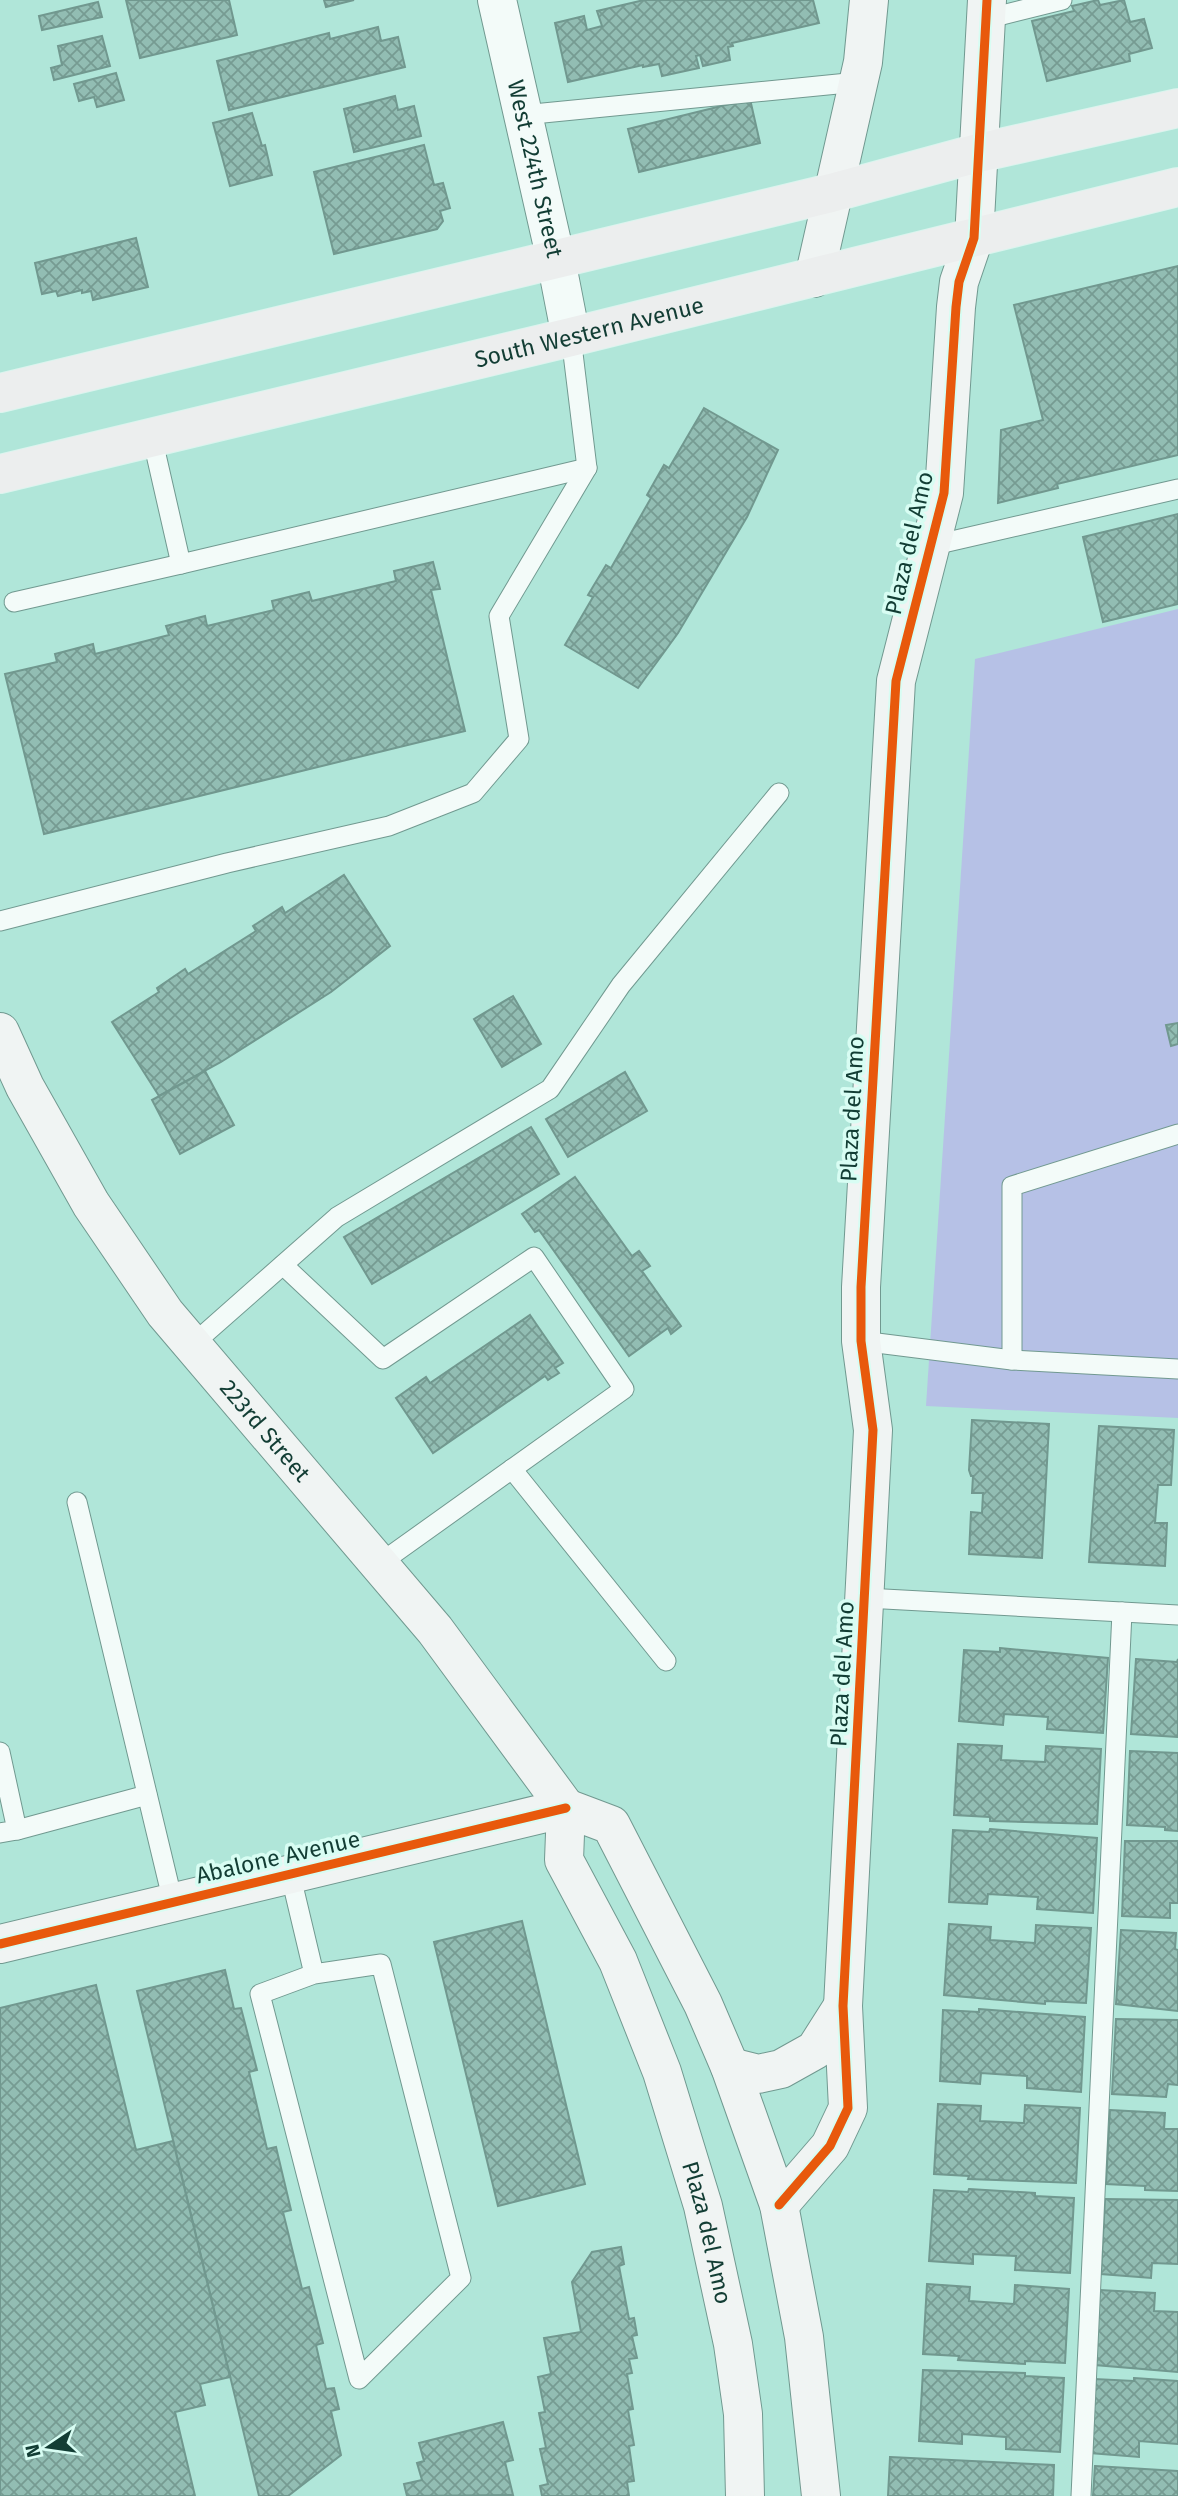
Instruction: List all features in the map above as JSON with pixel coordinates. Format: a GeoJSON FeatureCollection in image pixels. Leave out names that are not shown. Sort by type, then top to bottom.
{"type":"FeatureCollection","features":[{"type":"Feature","properties":{"kind":"main road"},"geometry":{"type":"LineString","coordinates":[[0,393],[831,193],[978,153],[1178,108]]}},
{"type":"Feature","properties":{"kind":"main road","name":"South Western Avenue"},"geometry":{"type":"LineString","coordinates":[[0,474],[814,278],[1178,187]]}},
{"type":"Feature","properties":{"kind":"street","name":"West 224th Street"},"geometry":{"type":"LineString","coordinates":[[497,0],[571,337]]}},
{"type":"Feature","properties":{"kind":"street"},"geometry":{"type":"LineString","coordinates":[[814,278],[831,193],[863,62],[869,0]]}},
{"type":"Feature","properties":{"kind":"street","name":"Plaza del Amo"},"geometry":{"type":"LineString","coordinates":[[779,2205],[830,2146],[848,2109],[843,2006],[873,1430],[861,1341],[862,1273],[896,681],[944,493],[959,282],[974,238],[987,10]]}},
{"type":"Feature","properties":{"kind":"street","name":"223rd Street"},"geometry":{"type":"LineString","coordinates":[[0,1032],[25,1087],[91,1204],[165,1313],[435,1630],[566,1808]]}},
{"type":"Feature","properties":{"kind":"street"},"geometry":{"type":"LineString","coordinates":[[566,1808],[611,1825],[702,2004],[730,2067],[779,2205],[804,2337],[821,2496]]}},
{"type":"Feature","properties":{"kind":"street","name":"Plaza del Amo"},"geometry":{"type":"LineString","coordinates":[[566,1808],[564,1860],[618,1961],[662,2072],[703,2206],[733,2344],[743,2414],[746,2496]]}},
{"type":"Feature","properties":{"kind":"street","name":"Abalone Avenue"},"geometry":{"type":"LineString","coordinates":[[0,1944],[566,1808]]}},
{"type":"Feature","properties":{"kind":"street","name":"Plaza del Amo"},"geometry":{"type":"LineString","coordinates":[[730,2067],[758,2074],[781,2069],[815,2050],[843,2006]]}},
{"type":"Feature","properties":{"kind":"lane"},"geometry":{"type":"LineString","coordinates":[[987,10],[1062,0]]}},
{"type":"Feature","properties":{"kind":"lane"},"geometry":{"type":"LineString","coordinates":[[523,115],[858,82]]}},
{"type":"Feature","properties":{"kind":"lane"},"geometry":{"type":"LineString","coordinates":[[0,921],[227,863],[390,826],[472,793],[519,739],[499,616],[587,468],[571,337]]}},
{"type":"Feature","properties":{"kind":"lane"},"geometry":{"type":"LineString","coordinates":[[152,437],[181,564]]}},
{"type":"Feature","properties":{"kind":"lane"},"geometry":{"type":"LineString","coordinates":[[14,602],[587,468]]}},
{"type":"Feature","properties":{"kind":"lane"},"geometry":{"type":"LineString","coordinates":[[930,546],[1178,488]]}},
{"type":"Feature","properties":{"kind":"lane"},"geometry":{"type":"LineString","coordinates":[[192,1345],[337,1217],[550,1089],[621,985],[779,793]]}},
{"type":"Feature","properties":{"kind":"lane"},"geometry":{"type":"LineString","coordinates":[[1012,1360],[1012,1186],[1178,1134]]}},
{"type":"Feature","properties":{"kind":"lane"},"geometry":{"type":"LineString","coordinates":[[283,1265],[383,1359],[534,1257],[624,1389],[379,1564]]}},
{"type":"Feature","properties":{"kind":"lane"},"geometry":{"type":"LineString","coordinates":[[861,1341],[1012,1360],[1178,1369]]}},
{"type":"Feature","properties":{"kind":"lane"},"geometry":{"type":"LineString","coordinates":[[512,1469],[666,1661]]}},
{"type":"Feature","properties":{"kind":"lane"},"geometry":{"type":"LineString","coordinates":[[77,1502],[173,1902]]}},
{"type":"Feature","properties":{"kind":"lane"},"geometry":{"type":"LineString","coordinates":[[866,1598],[1178,1615]]}},
{"type":"Feature","properties":{"kind":"lane"},"geometry":{"type":"LineString","coordinates":[[1081,2496],[1122,1612]]}},
{"type":"Feature","properties":{"kind":"lane"},"geometry":{"type":"LineString","coordinates":[[0,1752],[9,1832],[147,1795]]}},
{"type":"Feature","properties":{"kind":"lane"},"geometry":{"type":"LineString","coordinates":[[290,1873],[314,1974]]}},
{"type":"Feature","properties":{"kind":"lane"},"geometry":{"type":"LineString","coordinates":[[381,1964],[460,2278],[359,2379],[260,1994],[314,1974],[381,1964]]}},
{"type":"Feature","properties":{"kind":"shaded area"},"geometry":{"type":"Polygon","coordinates":[[[1178,609],[1178,1418],[926,1406],[975,659],[1178,609]]]}},
{"type":"Feature","properties":{"kind":"building"},"geometry":{"type":"Polygon","coordinates":[[[126,0],[229,0],[237,35],[140,58],[126,0]]]}},
{"type":"Feature","properties":{"kind":"building"},"geometry":{"type":"Polygon","coordinates":[[[324,0],[354,0],[326,7],[324,0]]]}},
{"type":"Feature","properties":{"kind":"building"},"geometry":{"type":"Polygon","coordinates":[[[644,0],[813,0],[819,23],[732,43],[733,46],[728,47],[730,60],[703,66],[700,55],[696,56],[699,68],[662,76],[659,64],[643,65],[568,82],[555,23],[584,16],[587,30],[602,26],[597,11],[644,0]]]}},
{"type":"Feature","properties":{"kind":"building"},"geometry":{"type":"Polygon","coordinates":[[[1098,0],[1100,5],[1124,0],[1130,22],[1144,19],[1152,48],[1129,54],[1130,61],[1047,81],[1032,21],[1074,11],[1072,6],[1098,0]]]}},
{"type":"Feature","properties":{"kind":"building"},"geometry":{"type":"Polygon","coordinates":[[[98,2],[102,17],[42,30],[39,16],[98,2]]]}},
{"type":"Feature","properties":{"kind":"building"},"geometry":{"type":"Polygon","coordinates":[[[378,27],[381,41],[398,37],[405,67],[229,110],[217,61],[329,33],[330,39],[378,27]]]}},
{"type":"Feature","properties":{"kind":"building"},"geometry":{"type":"Polygon","coordinates":[[[102,36],[110,66],[54,80],[51,68],[62,65],[58,46],[102,36]]]}},
{"type":"Feature","properties":{"kind":"building"},"geometry":{"type":"Polygon","coordinates":[[[116,73],[124,100],[97,107],[94,97],[79,101],[74,84],[116,73]]]}},
{"type":"Feature","properties":{"kind":"building"},"geometry":{"type":"Polygon","coordinates":[[[395,96],[398,110],[414,106],[421,136],[354,152],[344,109],[395,96]]]}},
{"type":"Feature","properties":{"kind":"building"},"geometry":{"type":"Polygon","coordinates":[[[750,99],[760,143],[639,172],[628,129],[750,99]]]}},
{"type":"Feature","properties":{"kind":"building"},"geometry":{"type":"Polygon","coordinates":[[[252,113],[262,146],[265,145],[272,175],[230,186],[213,123],[252,113]]]}},
{"type":"Feature","properties":{"kind":"building"},"geometry":{"type":"Polygon","coordinates":[[[424,145],[434,185],[443,183],[450,208],[440,211],[443,221],[437,229],[334,254],[314,172],[424,145]]]}},
{"type":"Feature","properties":{"kind":"building"},"geometry":{"type":"Polygon","coordinates":[[[136,238],[148,287],[93,300],[91,291],[82,293],[82,290],[58,296],[56,291],[42,294],[35,263],[136,238]]]}},
{"type":"Feature","properties":{"kind":"building"},"geometry":{"type":"Polygon","coordinates":[[[1178,266],[1178,455],[1057,484],[1058,488],[998,503],[1001,430],[1043,420],[1014,305],[1178,266]]]}},
{"type":"Feature","properties":{"kind":"building"},"geometry":{"type":"Polygon","coordinates":[[[704,408],[778,450],[747,517],[678,633],[638,688],[565,645],[593,597],[588,595],[606,565],[611,568],[651,498],[647,495],[664,465],[669,468],[704,408]]]}},
{"type":"Feature","properties":{"kind":"building"},"geometry":{"type":"Polygon","coordinates":[[[1178,514],[1178,604],[1103,622],[1083,537],[1178,514]]]}},
{"type":"Feature","properties":{"kind":"building"},"geometry":{"type":"Polygon","coordinates":[[[433,562],[440,589],[431,590],[465,731],[44,834],[5,674],[57,662],[55,654],[93,644],[95,654],[169,635],[166,626],[205,616],[207,626],[274,610],[272,601],[309,592],[312,601],[396,581],[394,571],[433,562]]]}},
{"type":"Feature","properties":{"kind":"building"},"geometry":{"type":"Polygon","coordinates":[[[344,875],[390,946],[331,992],[221,1062],[159,1096],[112,1022],[159,992],[157,988],[185,969],[188,974],[256,931],[253,926],[282,907],[285,913],[344,875]]]}},
{"type":"Feature","properties":{"kind":"building"},"geometry":{"type":"Polygon","coordinates":[[[513,996],[541,1044],[502,1067],[474,1019],[513,996]]]}},
{"type":"Feature","properties":{"kind":"building"},"geometry":{"type":"Polygon","coordinates":[[[1178,1023],[1178,1044],[1171,1046],[1166,1025],[1178,1023]]]}},
{"type":"Feature","properties":{"kind":"building"},"geometry":{"type":"Polygon","coordinates":[[[205,1071],[234,1125],[180,1154],[152,1100],[205,1071]]]}},
{"type":"Feature","properties":{"kind":"building"},"geometry":{"type":"Polygon","coordinates":[[[625,1072],[647,1111],[568,1157],[546,1119],[625,1072]]]}},
{"type":"Feature","properties":{"kind":"building"},"geometry":{"type":"Polygon","coordinates":[[[531,1127],[559,1174],[372,1284],[344,1237],[531,1127]]]}},
{"type":"Feature","properties":{"kind":"building"},"geometry":{"type":"Polygon","coordinates":[[[575,1177],[632,1256],[639,1251],[650,1266],[642,1271],[681,1326],[671,1334],[668,1328],[629,1356],[539,1230],[535,1232],[522,1214],[575,1177]]]}},
{"type":"Feature","properties":{"kind":"building"},"geometry":{"type":"Polygon","coordinates":[[[530,1315],[563,1363],[555,1368],[559,1373],[548,1380],[545,1376],[433,1453],[396,1398],[426,1377],[430,1383],[530,1315]]]}},
{"type":"Feature","properties":{"kind":"building"},"geometry":{"type":"Polygon","coordinates":[[[972,1420],[1049,1424],[1042,1558],[969,1554],[971,1512],[982,1513],[983,1493],[972,1493],[973,1476],[969,1470],[972,1420]]]}},
{"type":"Feature","properties":{"kind":"building"},"geometry":{"type":"Polygon","coordinates":[[[1099,1426],[1174,1430],[1171,1485],[1158,1485],[1155,1523],[1167,1523],[1165,1566],[1089,1562],[1099,1426]]]}},
{"type":"Feature","properties":{"kind":"building"},"geometry":{"type":"Polygon","coordinates":[[[1000,1648],[1108,1658],[1103,1733],[1047,1729],[1048,1717],[1004,1714],[1003,1725],[959,1721],[964,1650],[1000,1652],[1000,1648]]]}},
{"type":"Feature","properties":{"kind":"building"},"geometry":{"type":"Polygon","coordinates":[[[1136,1659],[1177,1662],[1178,1659],[1178,1737],[1131,1734],[1136,1659]]]}},
{"type":"Feature","properties":{"kind":"building"},"geometry":{"type":"Polygon","coordinates":[[[958,1744],[1002,1746],[1001,1760],[1045,1762],[1046,1746],[1101,1749],[1097,1824],[990,1821],[990,1817],[954,1815],[958,1744]]]}},
{"type":"Feature","properties":{"kind":"building"},"geometry":{"type":"Polygon","coordinates":[[[1130,1751],[1178,1753],[1178,1831],[1165,1830],[1165,1827],[1127,1825],[1130,1751]]]}},
{"type":"Feature","properties":{"kind":"building"},"geometry":{"type":"Polygon","coordinates":[[[990,1829],[1097,1838],[1093,1913],[1037,1909],[1038,1897],[988,1894],[987,1904],[949,1902],[953,1830],[989,1832],[990,1829]]]}},
{"type":"Feature","properties":{"kind":"building"},"geometry":{"type":"Polygon","coordinates":[[[1125,1841],[1178,1841],[1178,1903],[1170,1903],[1170,1918],[1122,1916],[1125,1841]]]}},
{"type":"Feature","properties":{"kind":"building"},"geometry":{"type":"Polygon","coordinates":[[[522,1921],[585,2184],[498,2206],[434,1942],[522,1921]]]}},
{"type":"Feature","properties":{"kind":"building"},"geometry":{"type":"Polygon","coordinates":[[[949,1924],[991,1927],[990,1940],[1035,1943],[1036,1925],[1091,1928],[1086,2003],[1045,2001],[1045,2004],[944,1995],[949,1924]]]}},
{"type":"Feature","properties":{"kind":"building"},"geometry":{"type":"Polygon","coordinates":[[[1121,1930],[1176,1933],[1178,2011],[1116,2004],[1121,1930]]]}},
{"type":"Feature","properties":{"kind":"building"},"geometry":{"type":"Polygon","coordinates":[[[225,1970],[234,2009],[241,2008],[257,2070],[249,2072],[267,2149],[276,2147],[291,2210],[283,2212],[302,2289],[309,2287],[323,2343],[316,2345],[326,2389],[334,2388],[339,2409],[331,2411],[341,2455],[288,2496],[259,2496],[137,1991],[225,1970]]]}},
{"type":"Feature","properties":{"kind":"building"},"geometry":{"type":"Polygon","coordinates":[[[96,1985],[136,2150],[173,2141],[230,2377],[200,2384],[205,2405],[175,2412],[195,2496],[0,2496],[0,2008],[96,1985]]]}},
{"type":"Feature","properties":{"kind":"building"},"geometry":{"type":"Polygon","coordinates":[[[979,2009],[1085,2017],[1081,2092],[1027,2088],[1027,2076],[981,2073],[980,2084],[940,2081],[943,2010],[979,2012],[979,2009]]]}},
{"type":"Feature","properties":{"kind":"building"},"geometry":{"type":"Polygon","coordinates":[[[1116,2019],[1178,2020],[1178,2085],[1168,2084],[1166,2097],[1112,2094],[1116,2019]]]}},
{"type":"Feature","properties":{"kind":"building"},"geometry":{"type":"Polygon","coordinates":[[[938,2104],[981,2106],[980,2121],[1024,2123],[1025,2105],[1080,2108],[1076,2183],[968,2179],[969,2176],[934,2174],[938,2104]]]}},
{"type":"Feature","properties":{"kind":"building"},"geometry":{"type":"Polygon","coordinates":[[[1110,2110],[1165,2113],[1164,2129],[1178,2129],[1178,2191],[1145,2190],[1145,2186],[1106,2184],[1110,2110]]]}},
{"type":"Feature","properties":{"kind":"building"},"geometry":{"type":"Polygon","coordinates":[[[969,2189],[1074,2198],[1070,2273],[1015,2270],[1016,2256],[973,2254],[973,2264],[929,2261],[934,2190],[968,2192],[969,2189]]]}},
{"type":"Feature","properties":{"kind":"building"},"geometry":{"type":"Polygon","coordinates":[[[1105,2199],[1178,2200],[1178,2264],[1152,2263],[1151,2278],[1101,2274],[1105,2199]]]}},
{"type":"Feature","properties":{"kind":"building"},"geometry":{"type":"Polygon","coordinates":[[[621,2247],[624,2264],[619,2266],[629,2319],[634,2318],[637,2335],[632,2336],[637,2358],[629,2359],[632,2373],[627,2374],[633,2409],[628,2410],[634,2445],[629,2446],[634,2481],[627,2482],[629,2496],[542,2496],[540,2486],[548,2484],[540,2449],[546,2448],[539,2413],[545,2412],[538,2377],[551,2374],[544,2338],[581,2332],[572,2282],[592,2252],[621,2247]]]}},
{"type":"Feature","properties":{"kind":"building"},"geometry":{"type":"Polygon","coordinates":[[[927,2284],[970,2287],[969,2301],[1014,2304],[1015,2285],[1069,2289],[1065,2363],[1025,2361],[1025,2364],[958,2360],[959,2356],[923,2354],[927,2284]]]}},
{"type":"Feature","properties":{"kind":"building"},"geometry":{"type":"Polygon","coordinates":[[[1099,2290],[1155,2293],[1154,2311],[1178,2312],[1178,2372],[1095,2365],[1099,2290]]]}},
{"type":"Feature","properties":{"kind":"building"},"geometry":{"type":"Polygon","coordinates":[[[923,2370],[1025,2373],[1025,2376],[1064,2378],[1060,2452],[1006,2449],[1006,2437],[962,2434],[962,2444],[919,2441],[923,2370]]]}},
{"type":"Feature","properties":{"kind":"building"},"geometry":{"type":"Polygon","coordinates":[[[1134,2378],[1178,2381],[1178,2444],[1139,2441],[1139,2457],[1090,2453],[1095,2379],[1134,2381],[1134,2378]]]}},
{"type":"Feature","properties":{"kind":"building"},"geometry":{"type":"Polygon","coordinates":[[[503,2422],[513,2460],[505,2462],[513,2495],[407,2496],[404,2484],[422,2480],[417,2463],[424,2461],[419,2443],[503,2422]]]}},
{"type":"Feature","properties":{"kind":"building"},"geometry":{"type":"Polygon","coordinates":[[[890,2457],[1054,2465],[1053,2496],[888,2496],[890,2457]]]}},
{"type":"Feature","properties":{"kind":"building"},"geometry":{"type":"Polygon","coordinates":[[[1095,2466],[1178,2471],[1178,2496],[1093,2496],[1095,2466]]]}},
{"type":"Feature","properties":{"kind":"cycle path"},"geometry":{"type":"LineString","coordinates":[[779,2205],[830,2146],[848,2108],[843,2006],[873,1430],[861,1341],[861,1287],[896,681],[944,493],[956,307],[959,282],[974,238],[987,0]]}},
{"type":"Feature","properties":{"kind":"cycle path"},"geometry":{"type":"LineString","coordinates":[[0,1944],[566,1808]]}}]}
